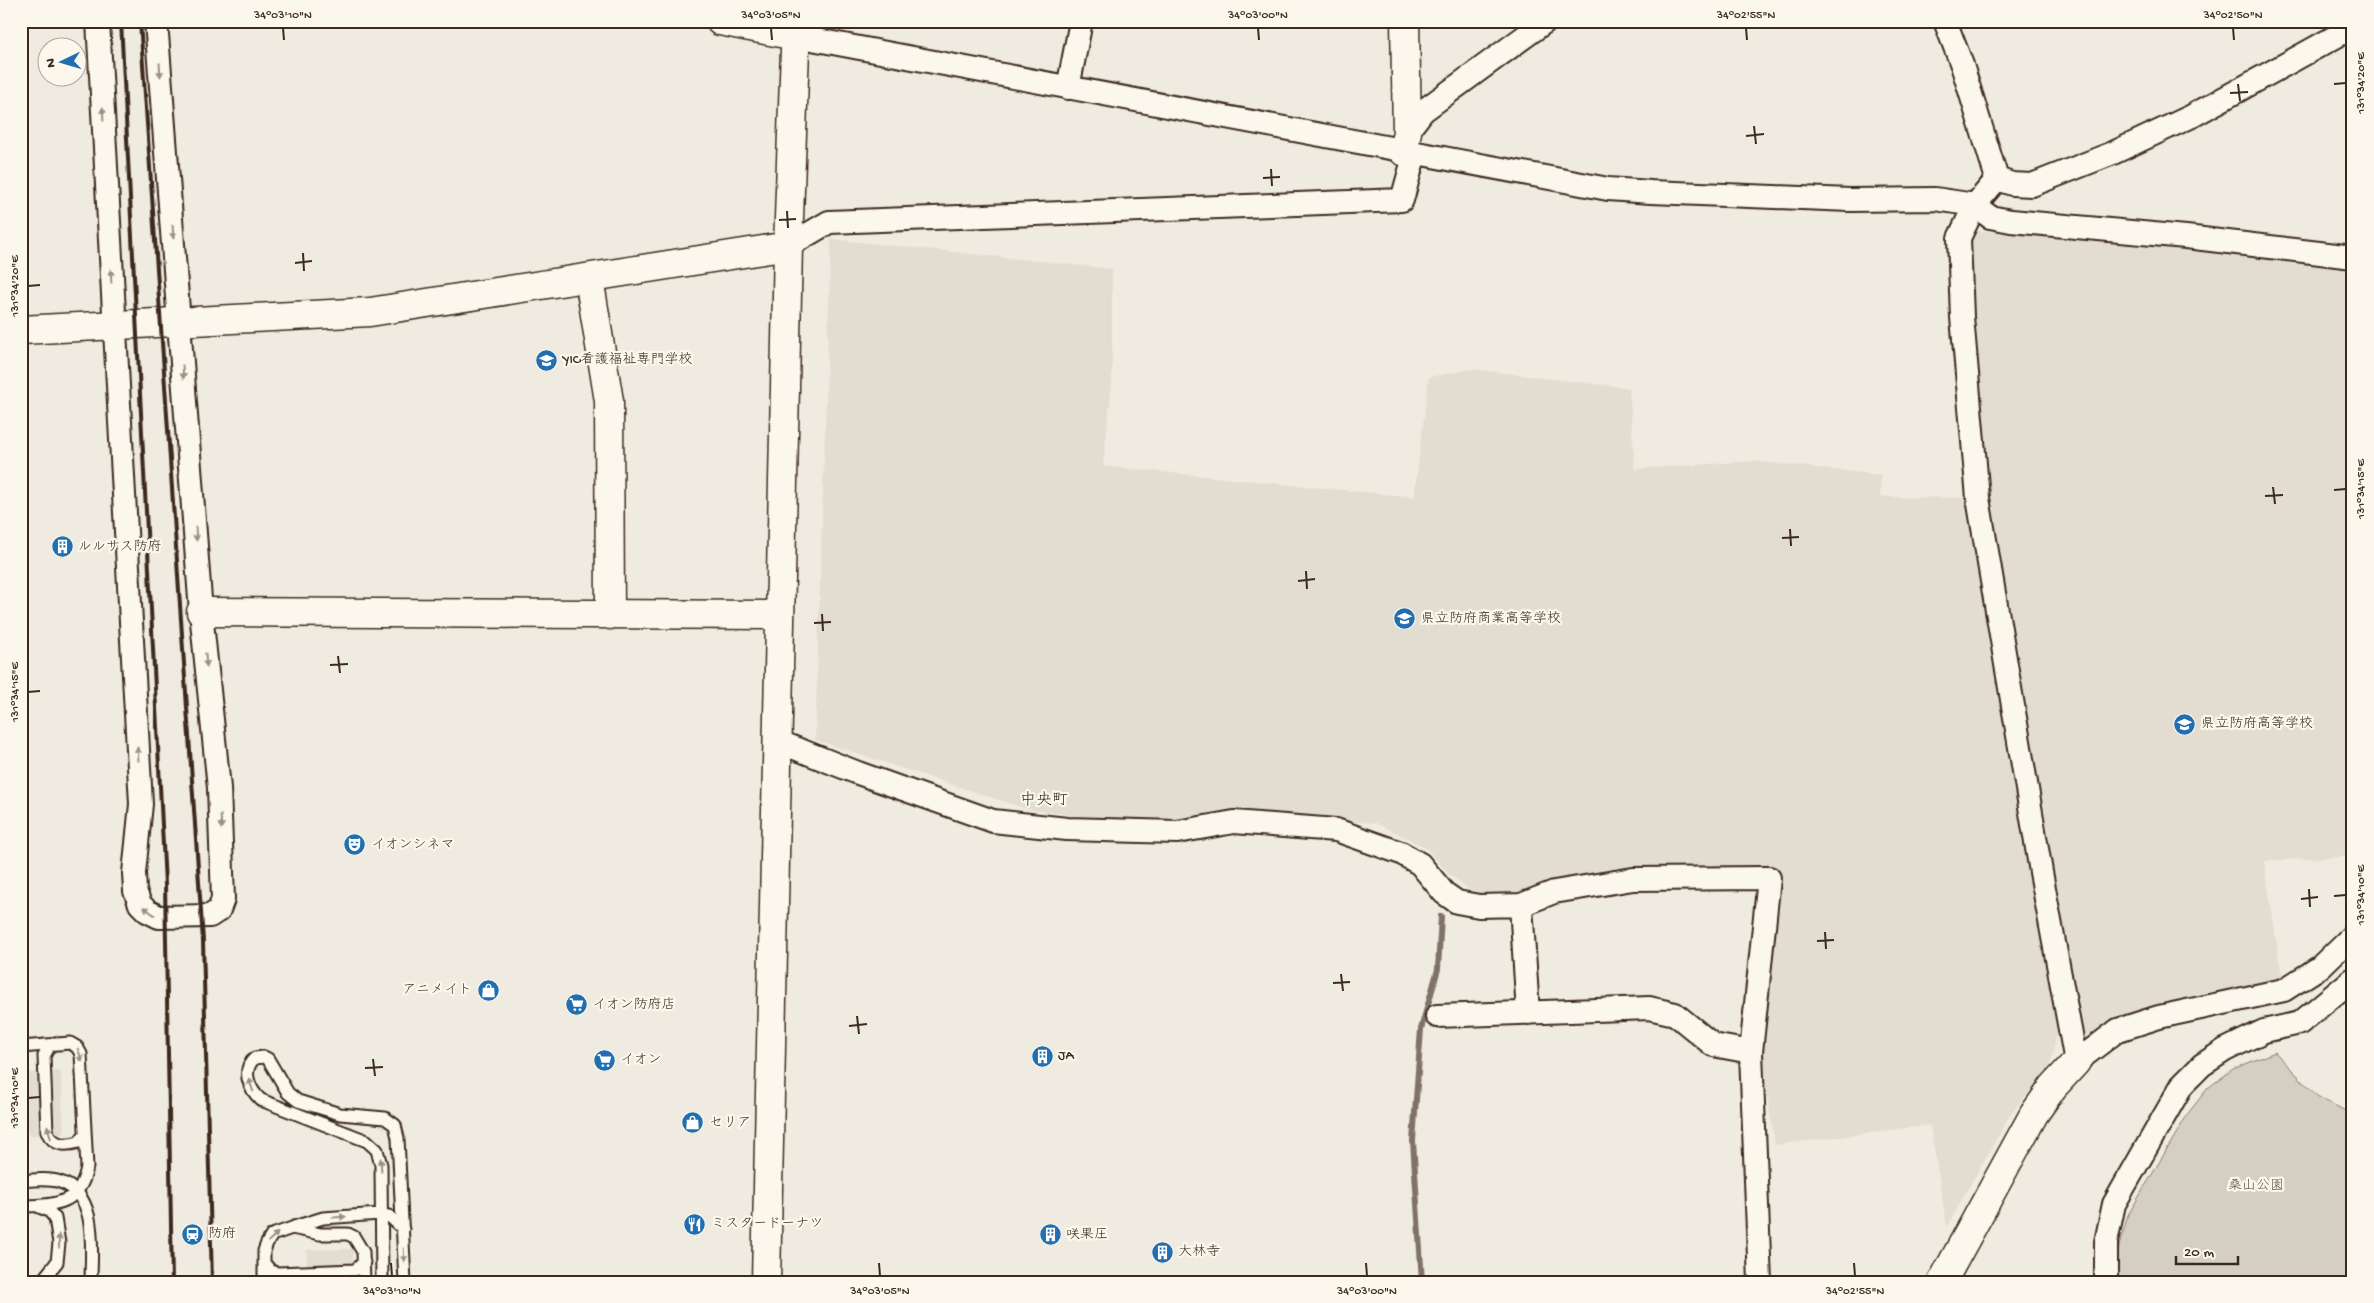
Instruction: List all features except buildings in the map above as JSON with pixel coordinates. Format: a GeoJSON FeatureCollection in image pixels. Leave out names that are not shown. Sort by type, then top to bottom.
{"type":"FeatureCollection","features":[{"type":"Feature","properties":{"kind":"street"},"geometry":{"type":"LineString","coordinates":[[98,21],[141,804],[135,891],[140,904],[159,918],[210,916],[219,910],[223,899],[224,871],[219,788],[202,612],[156,21]]}},
{"type":"Feature","properties":{"kind":"street"},"geometry":{"type":"LineString","coordinates":[[720,21],[796,28],[1068,88],[1408,145],[1625,190],[1850,200],[1934,199],[1975,205],[1990,217],[2011,221],[2186,237],[2353,257]]}},
{"type":"Feature","properties":{"kind":"street"},"geometry":{"type":"LineString","coordinates":[[1068,88],[1081,21]]}},
{"type":"Feature","properties":{"kind":"street"},"geometry":{"type":"LineString","coordinates":[[21,330],[370,312],[788,246],[829,222],[1402,200],[1408,145],[1405,21]]}},
{"type":"Feature","properties":{"kind":"street"},"geometry":{"type":"LineString","coordinates":[[1408,145],[1424,111],[1546,21]]}},
{"type":"Feature","properties":{"kind":"street"},"geometry":{"type":"LineString","coordinates":[[1945,21],[1962,65],[1997,179]]}},
{"type":"Feature","properties":{"kind":"street"},"geometry":{"type":"LineString","coordinates":[[766,1282],[788,246],[796,28]]}},
{"type":"Feature","properties":{"kind":"street"},"geometry":{"type":"LineString","coordinates":[[1997,179],[2012,184],[2032,185],[2113,153],[2192,116],[2353,28]]}},
{"type":"Feature","properties":{"kind":"street"},"geometry":{"type":"LineString","coordinates":[[1997,179],[1975,205],[1959,238],[1962,317],[1978,498],[2041,872],[2076,1062]]}},
{"type":"Feature","properties":{"kind":"street"},"geometry":{"type":"LineString","coordinates":[[589,278],[609,401],[610,615]]}},
{"type":"Feature","properties":{"kind":"street"},"geometry":{"type":"LineString","coordinates":[[202,612],[780,615]]}},
{"type":"Feature","properties":{"kind":"street"},"geometry":{"type":"LineString","coordinates":[[777,741],[858,773],[993,821],[1067,829],[1177,832],[1234,822],[1336,830],[1401,853],[1420,864],[1444,893],[1457,902],[1479,906],[1521,905],[1554,892],[1633,879],[1769,878],[1751,1052],[1760,1282]]}},
{"type":"Feature","properties":{"kind":"street"},"geometry":{"type":"LineString","coordinates":[[1521,905],[1528,1013]]}},
{"type":"Feature","properties":{"kind":"street"},"geometry":{"type":"LineString","coordinates":[[1942,1282],[2034,1114],[2053,1087],[2076,1062],[2118,1030],[2159,1017],[2284,990],[2320,966],[2353,935]]}},
{"type":"Feature","properties":{"kind":"street"},"geometry":{"type":"LineString","coordinates":[[2106,1282],[2106,1242],[2114,1204],[2182,1085],[2202,1064],[2225,1050],[2264,1031],[2300,1024],[2353,979]]}},
{"type":"Feature","properties":{"kind":"street"},"geometry":{"type":"LineString","coordinates":[[1437,1016],[1649,1008],[1675,1014],[1713,1045],[1751,1052]]}},
{"type":"Feature","properties":{"kind":"lane"},"geometry":{"type":"LineString","coordinates":[[21,1047],[70,1043],[77,1047],[81,1054],[86,1167],[84,1181],[77,1193],[55,1204],[21,1206]]}},
{"type":"Feature","properties":{"kind":"lane"},"geometry":{"type":"LineString","coordinates":[[55,1044],[49,1047],[44,1056],[47,1132],[51,1141],[60,1145],[79,1142],[85,1134]]}},
{"type":"Feature","properties":{"kind":"lane"},"geometry":{"type":"LineString","coordinates":[[382,1282],[381,1165],[377,1150],[373,1144],[261,1100],[250,1086],[248,1072],[251,1062],[259,1057],[268,1059],[288,1094],[298,1101],[340,1114],[378,1116],[385,1118],[395,1125],[398,1138],[405,1282]]}},
{"type":"Feature","properties":{"kind":"lane"},"geometry":{"type":"LineString","coordinates":[[21,1181],[60,1182],[77,1193],[87,1210],[90,1225],[91,1282]]}},
{"type":"Feature","properties":{"kind":"lane"},"geometry":{"type":"LineString","coordinates":[[36,1206],[49,1211],[55,1218],[58,1227],[59,1243],[56,1262],[42,1282]]}},
{"type":"Feature","properties":{"kind":"lane"},"geometry":{"type":"LineString","coordinates":[[264,1282],[264,1251],[272,1235],[323,1218],[380,1214],[389,1216],[403,1229]]}},
{"type":"Feature","properties":{"kind":"lane"},"geometry":{"type":"LineString","coordinates":[[292,1228],[320,1234],[348,1234],[360,1244],[364,1262],[364,1282]]}},
{"type":"Feature","properties":{"kind":"lane"},"geometry":{"type":"LineString","coordinates":[[264,1263],[271,1271],[276,1273],[355,1270],[364,1262]]}},
{"type":"Feature","properties":{"kind":"lane"},"geometry":{"type":"LineString","coordinates":[[42,1282],[66,1282]]}},
{"type":"Feature","properties":{"kind":"shaded area","name":"県立防府高等学校"},"geometry":{"type":"Polygon","coordinates":[[[1971,230],[2353,263],[2353,856],[2264,861],[2284,990],[2159,1017],[2076,1062],[1978,498],[1971,230]]]}},
{"type":"Feature","properties":{"kind":"shaded area","name":"県立防府商業高等学校"},"geometry":{"type":"Polygon","coordinates":[[[831,239],[1112,269],[1112,384],[1103,466],[1414,497],[1429,377],[1471,369],[1629,388],[1635,469],[1753,461],[1881,475],[1880,497],[1971,498],[2058,1028],[2050,1067],[2010,1115],[1947,1226],[1930,1125],[1775,1145],[1759,1043],[1780,871],[1639,866],[1544,884],[1517,896],[1473,893],[1448,873],[1425,847],[1376,823],[1249,815],[1155,827],[1027,809],[815,740],[831,239]]]}},
{"type":"Feature","properties":{"kind":"shaded area"},"geometry":{"type":"Polygon","coordinates":[[[61,1071],[64,1134],[28,1135],[25,1073],[61,1071]]]}},
{"type":"Feature","properties":{"kind":"shaded area"},"geometry":{"type":"Polygon","coordinates":[[[353,1249],[353,1282],[307,1282],[307,1250],[353,1249]]]}},
{"type":"Feature","properties":{"kind":"green space","name":"桑山公園"},"geometry":{"type":"Polygon","coordinates":[[[2275,1052],[2317,1096],[2353,1115],[2353,1282],[2116,1282],[2119,1246],[2128,1215],[2189,1112],[2208,1088],[2233,1069],[2275,1052]]]}},
{"type":"Feature","properties":{"kind":"waterway"},"geometry":{"type":"LineString","coordinates":[[1422,1282],[1413,1141],[1421,1029],[1438,969],[1441,916]]}},
{"type":"Feature","properties":{"kind":"railway"},"geometry":{"type":"LineString","coordinates":[[121,21],[165,884],[172,1282]]}},
{"type":"Feature","properties":{"kind":"railway"},"geometry":{"type":"LineString","coordinates":[[140,21],[203,941],[212,1282]]}},
{"type":"Feature","properties":{"kind":"place","name":"YIC看護福祉専門学校"},"geometry":{"type":"Point","coordinates":[547,360]}},
{"type":"Feature","properties":{"kind":"place","name":"ルルサス防府"},"geometry":{"type":"Point","coordinates":[62,547]}},
{"type":"Feature","properties":{"kind":"place","name":"県立防府商業高等学校"},"geometry":{"type":"Point","coordinates":[1405,619]}},
{"type":"Feature","properties":{"kind":"place","name":"県立防府高等学校"},"geometry":{"type":"Point","coordinates":[2185,724]}},
{"type":"Feature","properties":{"kind":"place","name":"イオンシネマ"},"geometry":{"type":"Point","coordinates":[355,845]}},
{"type":"Feature","properties":{"kind":"place","name":"アニメイト"},"geometry":{"type":"Point","coordinates":[488,990]}},
{"type":"Feature","properties":{"kind":"place","name":"イオン防府店"},"geometry":{"type":"Point","coordinates":[576,1005]}},
{"type":"Feature","properties":{"kind":"place","name":"JA"},"geometry":{"type":"Point","coordinates":[1042,1056]}},
{"type":"Feature","properties":{"kind":"place","name":"イオン"},"geometry":{"type":"Point","coordinates":[604,1060]}},
{"type":"Feature","properties":{"kind":"place","name":"セリア"},"geometry":{"type":"Point","coordinates":[693,1123]}},
{"type":"Feature","properties":{"kind":"place","name":"ミスタードーナツ"},"geometry":{"type":"Point","coordinates":[695,1224]}},
{"type":"Feature","properties":{"kind":"place","name":"防府"},"geometry":{"type":"Point","coordinates":[192,1234]}},
{"type":"Feature","properties":{"kind":"place","name":"咲果圧"},"geometry":{"type":"Point","coordinates":[1050,1235]}},
{"type":"Feature","properties":{"kind":"place","name":"大林寺"},"geometry":{"type":"Point","coordinates":[1162,1252]}},
{"type":"Feature","properties":{"kind":"district","name":"中央町"},"geometry":{"type":"Point","coordinates":[1044,801]}}]}
